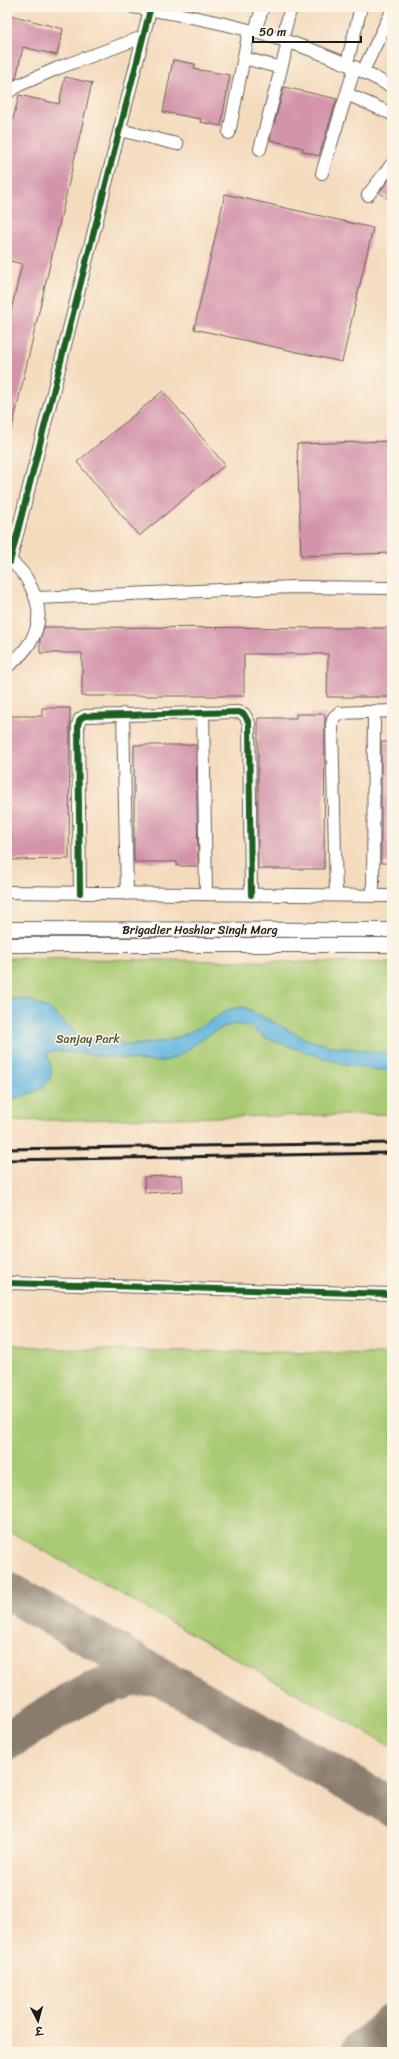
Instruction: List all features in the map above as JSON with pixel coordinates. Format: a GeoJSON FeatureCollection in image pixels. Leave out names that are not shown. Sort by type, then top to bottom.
{"type":"FeatureCollection","features":[{"type":"Feature","properties":{"kind":"street"},"geometry":{"type":"LineString","coordinates":[[133,7],[252,32],[285,41],[355,67],[392,87]]}},
{"type":"Feature","properties":{"kind":"street"},"geometry":{"type":"LineString","coordinates":[[229,133],[244,58],[252,32],[263,7]]}},
{"type":"Feature","properties":{"kind":"street"},"geometry":{"type":"LineString","coordinates":[[260,149],[281,68],[291,7]]}},
{"type":"Feature","properties":{"kind":"street"},"geometry":{"type":"LineString","coordinates":[[322,173],[355,67],[361,7]]}},
{"type":"Feature","properties":{"kind":"street"},"geometry":{"type":"LineString","coordinates":[[7,667],[25,652],[36,633],[38,619],[37,598],[26,576],[9,561],[150,10]]}},
{"type":"Feature","properties":{"kind":"street"},"geometry":{"type":"LineString","coordinates":[[355,67],[392,11]]}},
{"type":"Feature","properties":{"kind":"street"},"geometry":{"type":"LineString","coordinates":[[7,93],[19,85],[58,68],[144,38]]}},
{"type":"Feature","properties":{"kind":"street"},"geometry":{"type":"LineString","coordinates":[[244,58],[281,68]]}},
{"type":"Feature","properties":{"kind":"street"},"geometry":{"type":"LineString","coordinates":[[347,94],[392,114]]}},
{"type":"Feature","properties":{"kind":"street"},"geometry":{"type":"LineString","coordinates":[[120,130],[177,144]]}},
{"type":"Feature","properties":{"kind":"street"},"geometry":{"type":"LineString","coordinates":[[368,195],[392,164]]}},
{"type":"Feature","properties":{"kind":"street"},"geometry":{"type":"LineString","coordinates":[[37,598],[292,587],[392,588]]}},
{"type":"Feature","properties":{"kind":"street"},"geometry":{"type":"LineString","coordinates":[[373,896],[374,711]]}},
{"type":"Feature","properties":{"kind":"street"},"geometry":{"type":"LineString","coordinates":[[336,895],[332,724],[334,717],[339,713],[392,711]]}},
{"type":"Feature","properties":{"kind":"street"},"geometry":{"type":"LineString","coordinates":[[203,712],[206,894]]}},
{"type":"Feature","properties":{"kind":"street"},"geometry":{"type":"LineString","coordinates":[[80,893],[78,724],[80,718],[85,716],[123,714],[239,712],[244,714],[249,723],[251,895]]}},
{"type":"Feature","properties":{"kind":"street"},"geometry":{"type":"LineString","coordinates":[[123,714],[127,894]]}},
{"type":"Feature","properties":{"kind":"street"},"geometry":{"type":"LineString","coordinates":[[7,892],[392,896]]}},
{"type":"Feature","properties":{"kind":"street","name":"Brigadier Hoshiar Singh Marg"},"geometry":{"type":"LineString","coordinates":[[7,929],[392,930]]}},
{"type":"Feature","properties":{"kind":"street","name":"Brigadier Hoshiar Singh Marg"},"geometry":{"type":"LineString","coordinates":[[7,945],[392,946]]}},
{"type":"Feature","properties":{"kind":"street"},"geometry":{"type":"LineString","coordinates":[[7,1283],[392,1294]]}},
{"type":"Feature","properties":{"kind":"green space","name":"Sanjay Park"},"geometry":{"type":"Polygon","coordinates":[[[7,958],[392,963],[392,1114],[7,1121],[7,958]]]}},
{"type":"Feature","properties":{"kind":"green space"},"geometry":{"type":"Polygon","coordinates":[[[7,1344],[60,1349],[392,1354],[392,1747],[7,1530],[7,1344]]]}},
{"type":"Feature","properties":{"kind":"water"},"geometry":{"type":"Polygon","coordinates":[[[17,998],[29,1000],[51,1010],[79,1037],[132,1045],[166,1041],[206,1024],[229,1009],[244,1007],[304,1038],[325,1045],[392,1054],[392,1071],[376,1070],[329,1060],[265,1038],[247,1026],[232,1025],[212,1033],[175,1058],[165,1061],[155,1062],[56,1051],[50,1052],[47,1055],[51,1066],[51,1075],[48,1082],[34,1092],[7,1101],[7,999],[17,998]]]}},
{"type":"Feature","properties":{"kind":"building"},"geometry":{"type":"Polygon","coordinates":[[[7,14],[63,29],[57,55],[23,47],[16,78],[7,84],[7,14]]]}},
{"type":"Feature","properties":{"kind":"building"},"geometry":{"type":"Polygon","coordinates":[[[173,60],[195,64],[194,69],[230,75],[221,126],[200,122],[201,119],[163,112],[173,60]]]}},
{"type":"Feature","properties":{"kind":"building"},"geometry":{"type":"Polygon","coordinates":[[[65,77],[92,83],[12,428],[7,427],[7,327],[22,264],[7,260],[7,143],[19,95],[59,104],[65,77]]]}},
{"type":"Feature","properties":{"kind":"building"},"geometry":{"type":"Polygon","coordinates":[[[284,87],[337,99],[319,156],[302,151],[303,148],[270,140],[284,87]]]}},
{"type":"Feature","properties":{"kind":"building"},"geometry":{"type":"Polygon","coordinates":[[[392,176],[392,202],[379,192],[392,176]]]}},
{"type":"Feature","properties":{"kind":"building"},"geometry":{"type":"Polygon","coordinates":[[[225,194],[373,228],[342,362],[194,329],[225,194]]]}},
{"type":"Feature","properties":{"kind":"building"},"geometry":{"type":"Polygon","coordinates":[[[163,391],[225,465],[139,536],[77,462],[163,391]]]}},
{"type":"Feature","properties":{"kind":"building"},"geometry":{"type":"Polygon","coordinates":[[[392,441],[392,553],[301,556],[297,444],[392,441]]]}},
{"type":"Feature","properties":{"kind":"building"},"geometry":{"type":"Polygon","coordinates":[[[44,627],[392,628],[392,697],[327,697],[328,654],[244,654],[244,696],[82,696],[82,653],[40,653],[40,639],[44,627]]]}},
{"type":"Feature","properties":{"kind":"building"},"geometry":{"type":"Polygon","coordinates":[[[42,708],[70,708],[69,859],[7,860],[7,716],[42,716],[42,708]]]}},
{"type":"Feature","properties":{"kind":"building"},"geometry":{"type":"Polygon","coordinates":[[[296,714],[325,714],[324,869],[258,869],[258,718],[296,718],[296,714]]]}},
{"type":"Feature","properties":{"kind":"building"},"geometry":{"type":"Polygon","coordinates":[[[381,742],[392,742],[392,863],[381,863],[381,742]]]}},
{"type":"Feature","properties":{"kind":"building"},"geometry":{"type":"Polygon","coordinates":[[[134,745],[196,745],[198,866],[177,866],[177,862],[134,862],[134,745]]]}},
{"type":"Feature","properties":{"kind":"building"},"geometry":{"type":"Polygon","coordinates":[[[182,1175],[183,1191],[145,1193],[144,1177],[182,1175]]]}},
{"type":"Feature","properties":{"kind":"taxiway"},"geometry":{"type":"LineString","coordinates":[[7,1591],[392,1807]]}},
{"type":"Feature","properties":{"kind":"taxiway"},"geometry":{"type":"LineString","coordinates":[[7,1741],[65,1705],[96,1690],[132,1678],[159,1676]]}},
{"type":"Feature","properties":{"kind":"taxiway"},"geometry":{"type":"LineString","coordinates":[[360,2052],[392,2023]]}},
{"type":"Feature","properties":{"kind":"railway"},"geometry":{"type":"LineString","coordinates":[[7,1149],[392,1143]]}},
{"type":"Feature","properties":{"kind":"railway"},"geometry":{"type":"LineString","coordinates":[[7,1160],[392,1153]]}},
{"type":"Feature","properties":{"kind":"cycle path"},"geometry":{"type":"LineString","coordinates":[[10,562],[150,10]]}},
{"type":"Feature","properties":{"kind":"cycle path"},"geometry":{"type":"LineString","coordinates":[[80,893],[78,725],[80,719],[85,716],[239,712],[244,714],[249,723],[251,895]]}},
{"type":"Feature","properties":{"kind":"cycle path"},"geometry":{"type":"LineString","coordinates":[[7,1283],[392,1294]]}}]}
